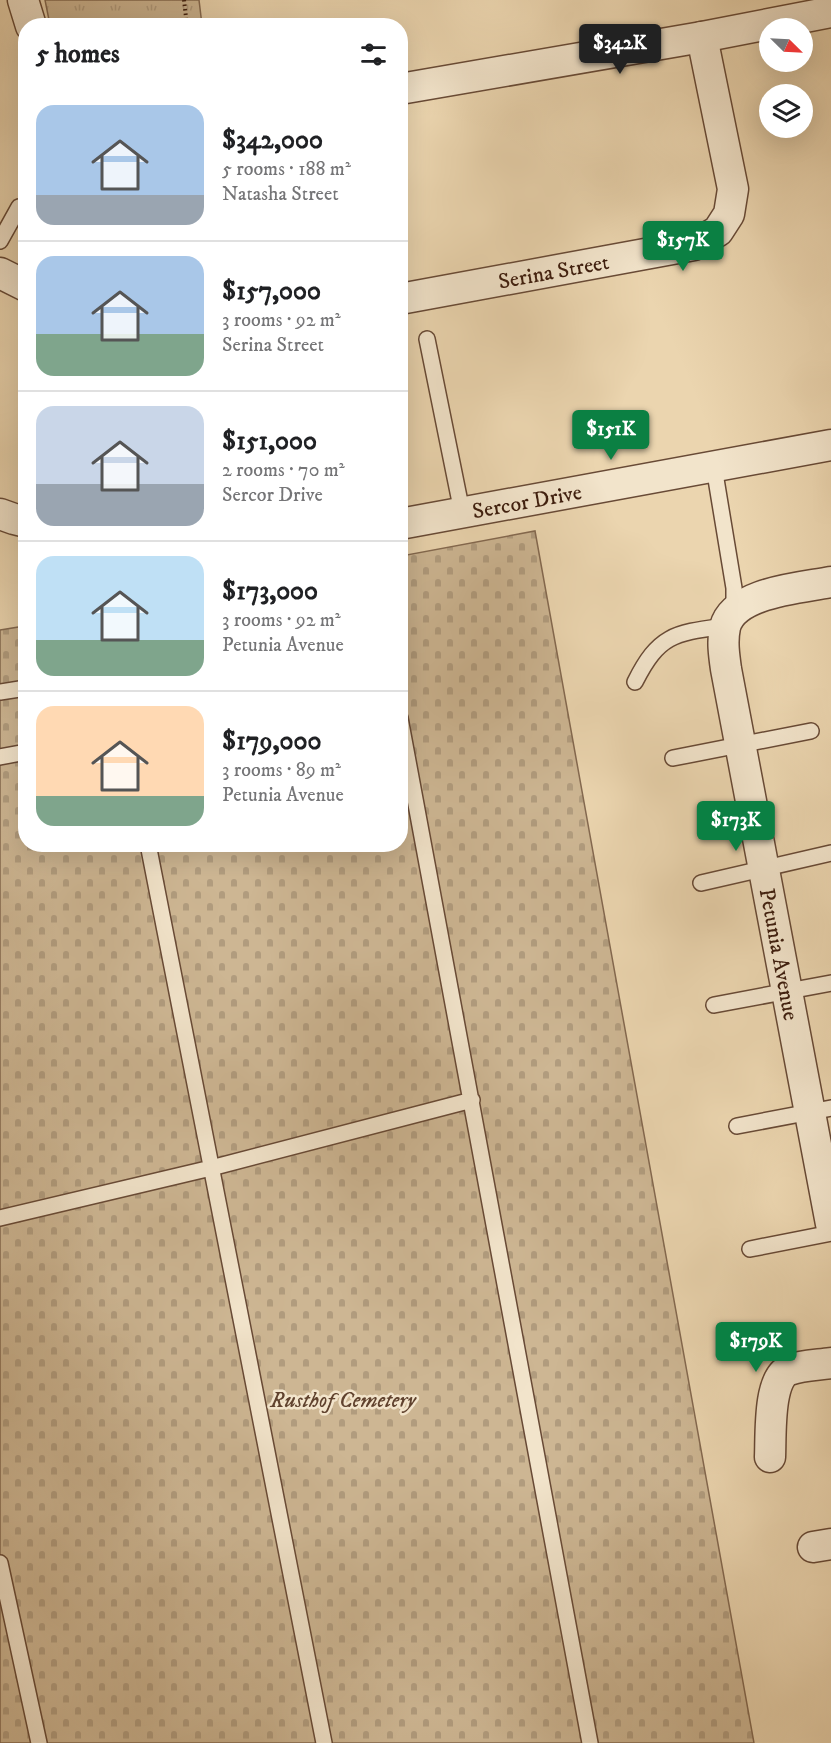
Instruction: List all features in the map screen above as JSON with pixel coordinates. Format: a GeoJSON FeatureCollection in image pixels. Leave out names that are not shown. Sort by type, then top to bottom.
{"type":"FeatureCollection","features":[{"type":"Feature","properties":{"kind":"street"},"geometry":{"type":"LineString","coordinates":[[23,0],[29,18]]}},
{"type":"Feature","properties":{"kind":"street"},"geometry":{"type":"LineString","coordinates":[[408,88],[702,37],[831,12]]}},
{"type":"Feature","properties":{"kind":"street","name":"Serina Street"},"geometry":{"type":"LineString","coordinates":[[408,298],[694,245],[718,231],[729,214],[734,189],[702,37]]}},
{"type":"Feature","properties":{"kind":"street"},"geometry":{"type":"LineString","coordinates":[[0,273],[18,282]]}},
{"type":"Feature","properties":{"kind":"street","name":"Sercor Drive"},"geometry":{"type":"LineString","coordinates":[[408,523],[831,445]]}},
{"type":"Feature","properties":{"kind":"street"},"geometry":{"type":"LineString","coordinates":[[0,514],[18,520]]}},
{"type":"Feature","properties":{"kind":"street"},"geometry":{"type":"LineString","coordinates":[[730,618],[746,603],[761,596],[831,582]]}},
{"type":"Feature","properties":{"kind":"street","name":"Petunia Avenue"},"geometry":{"type":"LineString","coordinates":[[730,618],[723,646],[787,991],[820,1110],[831,1224]]}},
{"type":"Feature","properties":{"kind":"street"},"geometry":{"type":"LineString","coordinates":[[770,1457],[774,1393],[782,1374],[789,1370],[831,1363]]}},
{"type":"Feature","properties":{"kind":"lane"},"geometry":{"type":"LineString","coordinates":[[0,241],[18,209]]}},
{"type":"Feature","properties":{"kind":"lane"},"geometry":{"type":"LineString","coordinates":[[427,339],[462,513]]}},
{"type":"Feature","properties":{"kind":"lane"},"geometry":{"type":"LineString","coordinates":[[635,682],[644,664],[656,648],[670,638],[730,618],[734,588],[714,467]]}},
{"type":"Feature","properties":{"kind":"lane"},"geometry":{"type":"LineString","coordinates":[[0,692],[18,689]]}},
{"type":"Feature","properties":{"kind":"lane"},"geometry":{"type":"LineString","coordinates":[[673,758],[811,731]]}},
{"type":"Feature","properties":{"kind":"lane"},"geometry":{"type":"LineString","coordinates":[[0,757],[18,754]]}},
{"type":"Feature","properties":{"kind":"lane"},"geometry":{"type":"LineString","coordinates":[[408,760],[590,1743]]}},
{"type":"Feature","properties":{"kind":"lane"},"geometry":{"type":"LineString","coordinates":[[150,852],[324,1743]]}},
{"type":"Feature","properties":{"kind":"lane"},"geometry":{"type":"LineString","coordinates":[[701,883],[831,853]]}},
{"type":"Feature","properties":{"kind":"lane"},"geometry":{"type":"LineString","coordinates":[[714,1005],[831,982]]}},
{"type":"Feature","properties":{"kind":"lane"},"geometry":{"type":"LineString","coordinates":[[0,1218],[211,1168],[472,1100]]}},
{"type":"Feature","properties":{"kind":"lane"},"geometry":{"type":"LineString","coordinates":[[737,1126],[820,1110]]}},
{"type":"Feature","properties":{"kind":"lane"},"geometry":{"type":"LineString","coordinates":[[750,1249],[831,1233]]}},
{"type":"Feature","properties":{"kind":"lane"},"geometry":{"type":"LineString","coordinates":[[0,1563],[39,1743]]}},
{"type":"Feature","properties":{"kind":"path"},"geometry":{"type":"LineString","coordinates":[[184,0],[186,18]]}},
{"type":"Feature","properties":{"kind":"green space"},"geometry":{"type":"Polygon","coordinates":[[[45,0],[199,0],[201,18],[49,18],[45,0]]]}},
{"type":"Feature","properties":{"kind":"green space","name":"Rusthof Cemetery"},"geometry":{"type":"Polygon","coordinates":[[[535,531],[754,1743],[0,1743],[0,630],[18,627],[18,852],[408,852],[408,555],[535,531]]]}}]}
